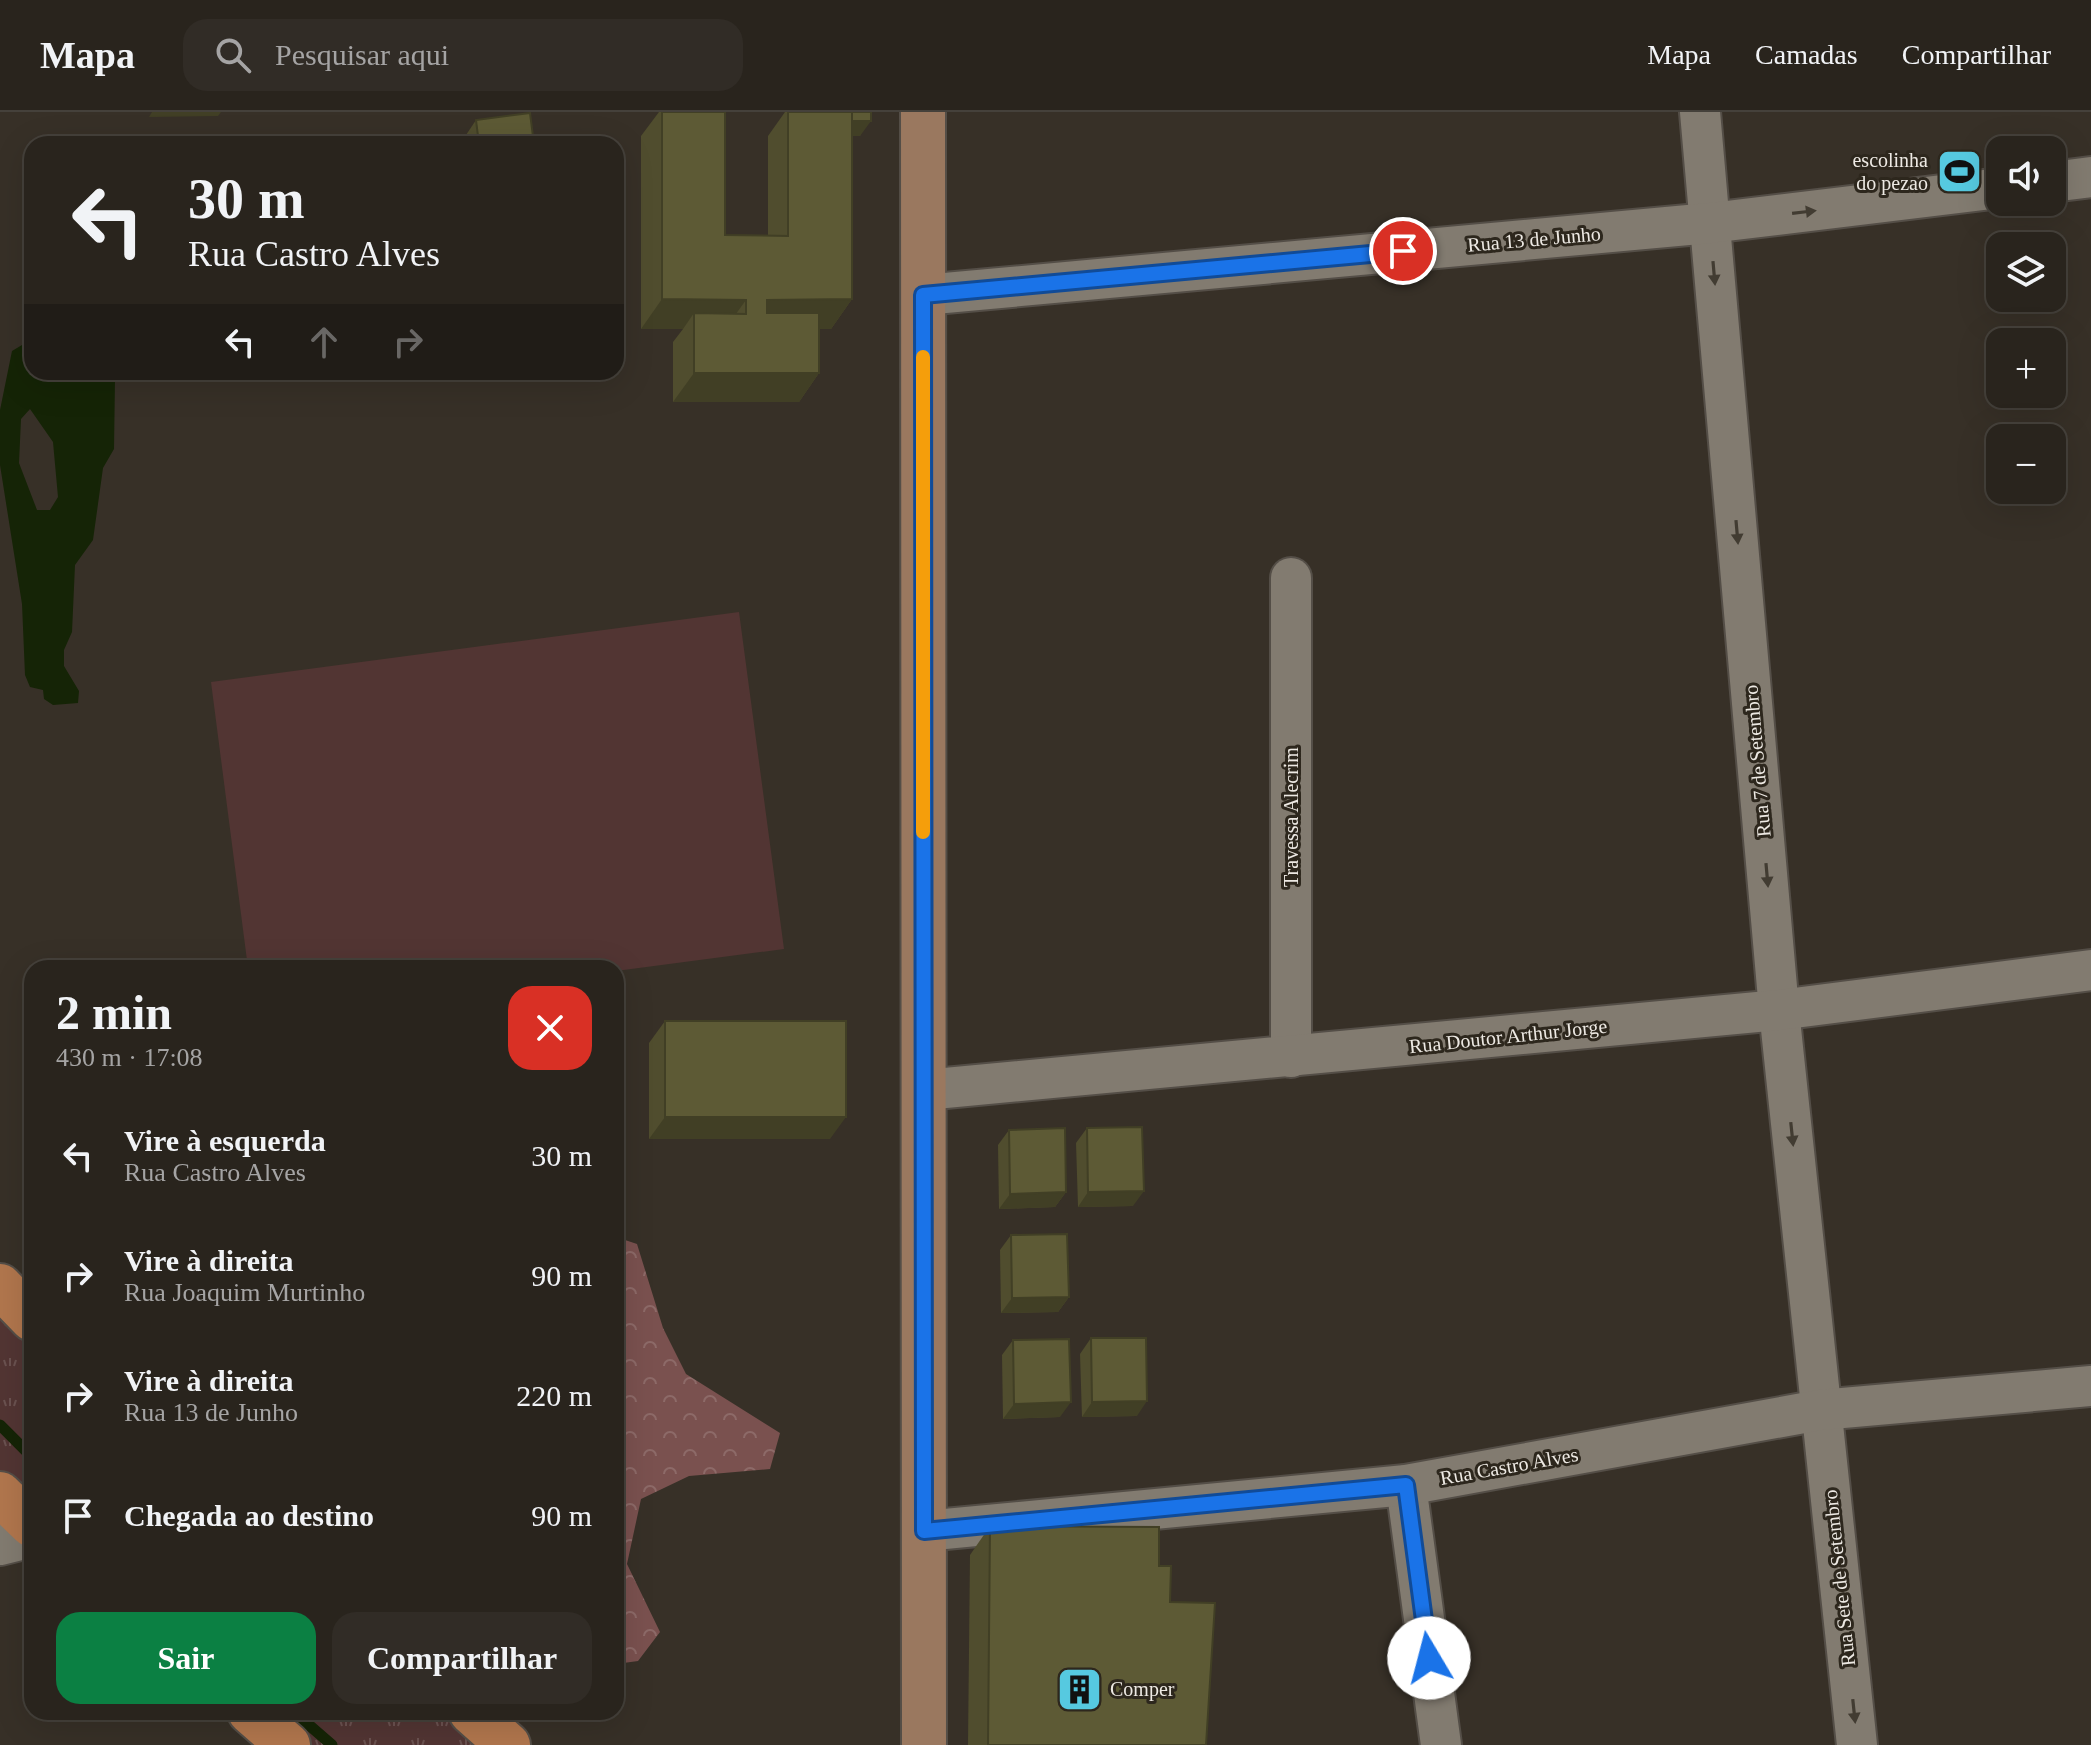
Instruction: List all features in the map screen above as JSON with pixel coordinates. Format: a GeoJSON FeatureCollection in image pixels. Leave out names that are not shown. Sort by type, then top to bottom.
{"type":"FeatureCollection","features":[{"type":"Feature","properties":{"kind":"main road"},"geometry":{"type":"LineString","coordinates":[[0,1286],[24,1311]]}},
{"type":"Feature","properties":{"kind":"main road"},"geometry":{"type":"LineString","coordinates":[[0,1494],[24,1517]]}},
{"type":"Feature","properties":{"kind":"main road"},"geometry":{"type":"LineString","coordinates":[[259,1720],[288,1745]]}},
{"type":"Feature","properties":{"kind":"main road"},"geometry":{"type":"LineString","coordinates":[[480,1720],[508,1745]]}},
{"type":"Feature","properties":{"kind":"street"},"geometry":{"type":"LineString","coordinates":[[923,112],[924,1745]]}},
{"type":"Feature","properties":{"kind":"street","name":"Rua 7 de Setembro"},"geometry":{"type":"LineString","coordinates":[[1700,112],[1779,1010],[1820,1410]]}},
{"type":"Feature","properties":{"kind":"street"},"geometry":{"type":"LineString","coordinates":[[2066,180],[2091,177]]}},
{"type":"Feature","properties":{"kind":"street","name":"Rua 13 de Junho"},"geometry":{"type":"LineString","coordinates":[[923,295],[1710,223],[1986,190]]}},
{"type":"Feature","properties":{"kind":"street","name":"Travessa Alecrim"},"geometry":{"type":"LineString","coordinates":[[1291,578],[1291,1057]]}},
{"type":"Feature","properties":{"kind":"street","name":"Rua Doutor Arthur Jorge"},"geometry":{"type":"LineString","coordinates":[[924,1090],[1779,1010],[2091,970]]}},
{"type":"Feature","properties":{"kind":"street","name":"Rua Castro Alves"},"geometry":{"type":"LineString","coordinates":[[924,1531],[1406,1485],[1820,1410],[2091,1386]]}},
{"type":"Feature","properties":{"kind":"street","name":"Rua Sete de Setembro"},"geometry":{"type":"LineString","coordinates":[[1820,1410],[1857,1745]]}},
{"type":"Feature","properties":{"kind":"street"},"geometry":{"type":"LineString","coordinates":[[1406,1485],[1441,1745]]}},
{"type":"Feature","properties":{"kind":"street"},"geometry":{"type":"LineString","coordinates":[[0,1545],[24,1539]]}},
{"type":"Feature","properties":{"kind":"green space"},"geometry":{"type":"Polygon","coordinates":[[[739,612],[784,949],[624,970],[624,960],[247,960],[211,682],[739,612]]]}},
{"type":"Feature","properties":{"kind":"green space"},"geometry":{"type":"Polygon","coordinates":[[[624,1240],[637,1244],[663,1328],[686,1374],[780,1433],[770,1469],[689,1476],[641,1499],[627,1564],[660,1632],[638,1661],[624,1663],[624,1240]]]}},
{"type":"Feature","properties":{"kind":"green space"},"geometry":{"type":"Polygon","coordinates":[[[0,1286],[24,1311],[24,1517],[0,1494],[0,1286]]]}},
{"type":"Feature","properties":{"kind":"green space"},"geometry":{"type":"Polygon","coordinates":[[[259,1720],[480,1720],[508,1745],[288,1745],[259,1720]]]}},
{"type":"Feature","properties":{"kind":"shaded area"},"geometry":{"type":"Polygon","coordinates":[[[24,344],[24,380],[115,380],[114,449],[103,468],[93,540],[75,565],[72,632],[64,650],[64,666],[79,691],[78,703],[53,705],[44,699],[43,690],[30,687],[25,675],[22,604],[0,465],[0,410],[12,351],[24,344]],[[30,409],[21,419],[19,463],[37,510],[50,510],[58,497],[53,442],[30,409]]]}},
{"type":"Feature","properties":{"kind":"building"},"geometry":{"type":"Polygon","coordinates":[[[662,112],[725,112],[725,235],[788,236],[788,112],[852,112],[852,299],[767,300],[767,313],[819,313],[819,373],[694,373],[694,313],[746,314],[746,300],[662,299],[662,112]]]}},
{"type":"Feature","properties":{"kind":"building"},"geometry":{"type":"Polygon","coordinates":[[[852,112],[871,112],[871,121],[852,121],[852,112]]]}},
{"type":"Feature","properties":{"kind":"building"},"geometry":{"type":"Polygon","coordinates":[[[530,113],[533,136],[478,136],[476,120],[530,113]]]}},
{"type":"Feature","properties":{"kind":"building"},"geometry":{"type":"Polygon","coordinates":[[[665,1021],[846,1021],[846,1117],[665,1117],[665,1021]]]}},
{"type":"Feature","properties":{"kind":"building"},"geometry":{"type":"Polygon","coordinates":[[[1142,1127],[1144,1191],[1088,1192],[1087,1128],[1142,1127]]]}},
{"type":"Feature","properties":{"kind":"building"},"geometry":{"type":"Polygon","coordinates":[[[1065,1128],[1066,1192],[1010,1194],[1009,1130],[1065,1128]]]}},
{"type":"Feature","properties":{"kind":"building"},"geometry":{"type":"Polygon","coordinates":[[[1067,1234],[1069,1297],[1012,1298],[1011,1235],[1067,1234]]]}},
{"type":"Feature","properties":{"kind":"building"},"geometry":{"type":"Polygon","coordinates":[[[1091,1338],[1146,1338],[1147,1401],[1092,1402],[1091,1338]]]}},
{"type":"Feature","properties":{"kind":"building"},"geometry":{"type":"Polygon","coordinates":[[[1069,1339],[1071,1402],[1014,1404],[1013,1340],[1069,1339]]]}},
{"type":"Feature","properties":{"kind":"building","name":"Comper"},"geometry":{"type":"Polygon","coordinates":[[[990,1526],[1159,1527],[1159,1566],[1171,1566],[1170,1602],[1215,1603],[1206,1745],[988,1745],[990,1526]]]}},
{"type":"Feature","properties":{"kind":"waterway"},"geometry":{"type":"LineString","coordinates":[[0,1425],[24,1449]]}},
{"type":"Feature","properties":{"kind":"waterway"},"geometry":{"type":"LineString","coordinates":[[303,1720],[332,1745]]}},
{"type":"Feature","properties":{"kind":"slow traffic"},"geometry":{"type":"LineString","coordinates":[[923,357],[923,832]]}},
{"type":"Feature","properties":{"kind":"place","name":"escolinha do pezao"},"geometry":{"type":"Point","coordinates":[1959,171]}},
{"type":"Feature","properties":{"kind":"place","name":"Comper"},"geometry":{"type":"Point","coordinates":[1079,1689]}},
{"type":"Feature","properties":{"kind":"route"},"geometry":{"type":"LineString","coordinates":[[1403,251],[923,295],[924,1531],[1406,1485],[1429,1658]]}}]}
